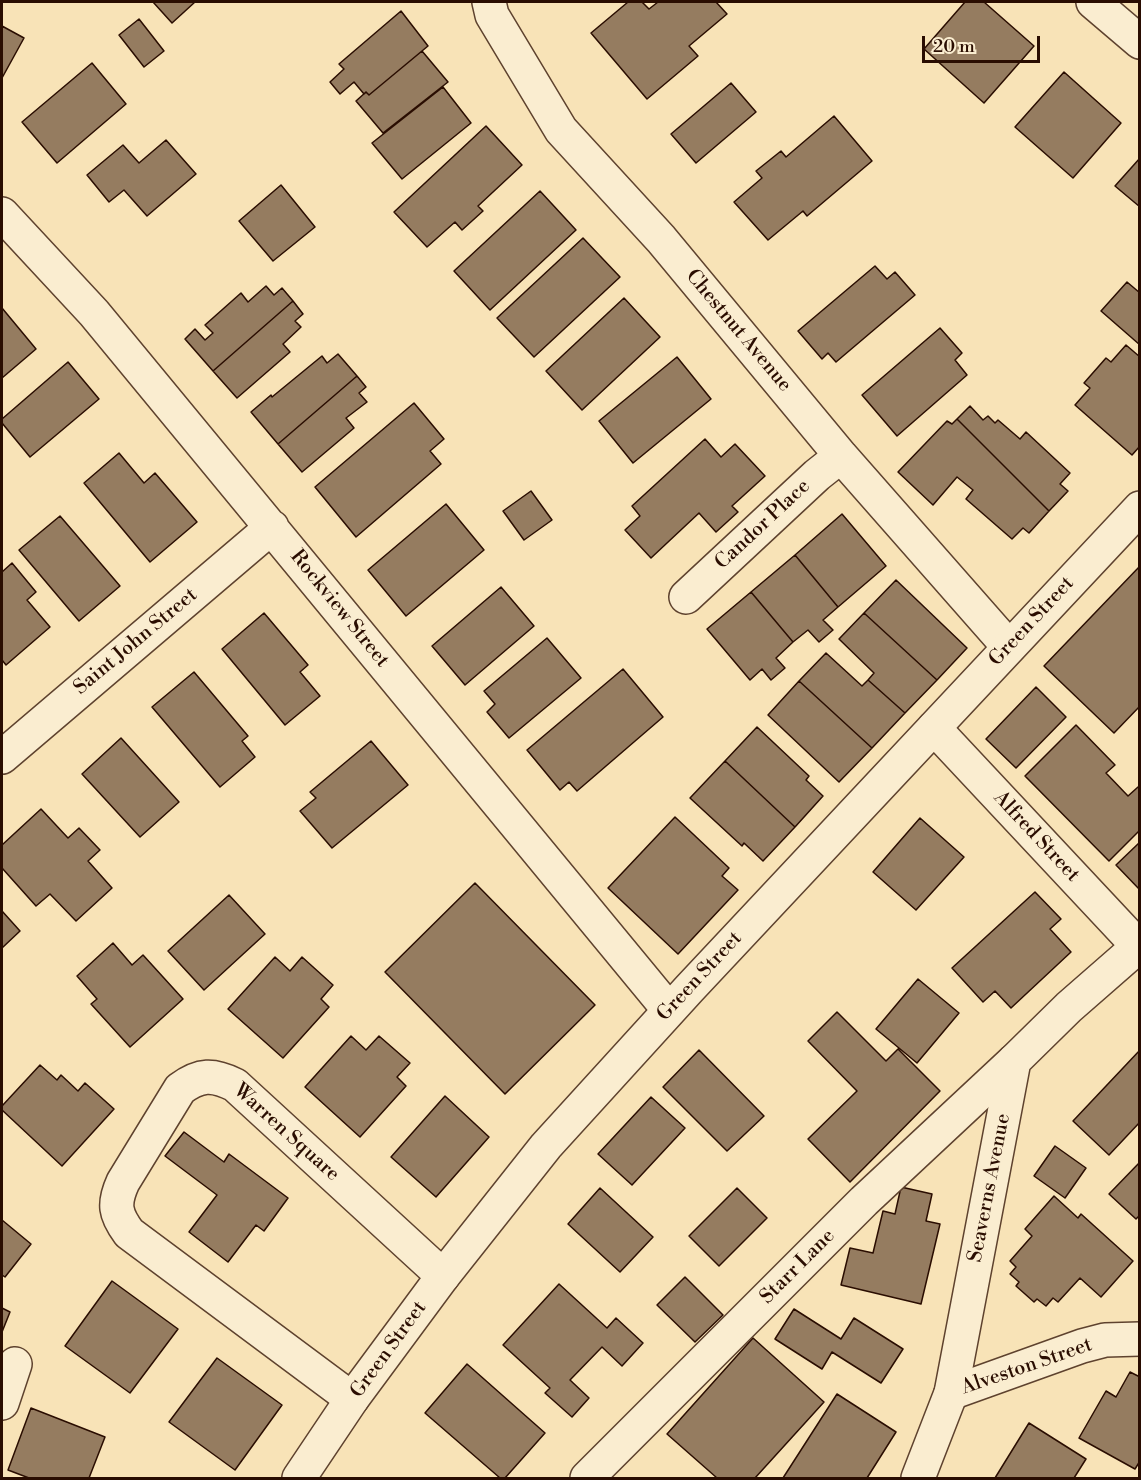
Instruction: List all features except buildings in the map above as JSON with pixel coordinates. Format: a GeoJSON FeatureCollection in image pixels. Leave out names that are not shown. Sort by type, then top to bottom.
{"type":"FeatureCollection","features":[{"type":"Feature","properties":{"kind":"street","name":"Chestnut Avenue"},"geometry":{"type":"LineString","coordinates":[[489,2],[492,15],[561,130],[662,239],[841,456],[1009,647]]}},
{"type":"Feature","properties":{"kind":"street"},"geometry":{"type":"LineString","coordinates":[[1093,2],[1140,42]]}},
{"type":"Feature","properties":{"kind":"street","name":"Rockview Street"},"geometry":{"type":"LineString","coordinates":[[2,214],[94,313],[669,1010]]}},
{"type":"Feature","properties":{"kind":"street","name":"Candor Place"},"geometry":{"type":"LineString","coordinates":[[686,597],[817,475],[841,456]]}},
{"type":"Feature","properties":{"kind":"street","name":"Green Street"},"geometry":{"type":"LineString","coordinates":[[299,1479],[352,1399],[443,1276],[546,1146],[669,1010],[1140,508]]}},
{"type":"Feature","properties":{"kind":"street","name":"Saint John Street"},"geometry":{"type":"LineString","coordinates":[[2,757],[272,527]]}},
{"type":"Feature","properties":{"kind":"street","name":"Alfred Street"},"geometry":{"type":"LineString","coordinates":[[934,728],[1139,945]]}},
{"type":"Feature","properties":{"kind":"street"},"geometry":{"type":"LineString","coordinates":[[1014,1061],[1069,1007],[1139,945]]}},
{"type":"Feature","properties":{"kind":"street","name":"Seaverns Avenue"},"geometry":{"type":"LineString","coordinates":[[918,1479],[951,1393],[1014,1061]]}},
{"type":"Feature","properties":{"kind":"street","name":"Starr Lane"},"geometry":{"type":"LineString","coordinates":[[587,1479],[864,1201],[1014,1061]]}},
{"type":"Feature","properties":{"kind":"street","name":"Warren Square"},"geometry":{"type":"LineString","coordinates":[[352,1399],[129,1233],[120,1220],[117,1210],[117,1194],[180,1089],[189,1082],[211,1077],[221,1078],[235,1085],[443,1276]]}},
{"type":"Feature","properties":{"kind":"street","name":"Alveston Street"},"geometry":{"type":"LineString","coordinates":[[951,1393],[1082,1346],[1105,1340],[1140,1339]]}},
{"type":"Feature","properties":{"kind":"street"},"geometry":{"type":"LineString","coordinates":[[2,1403],[15,1364]]}}]}
